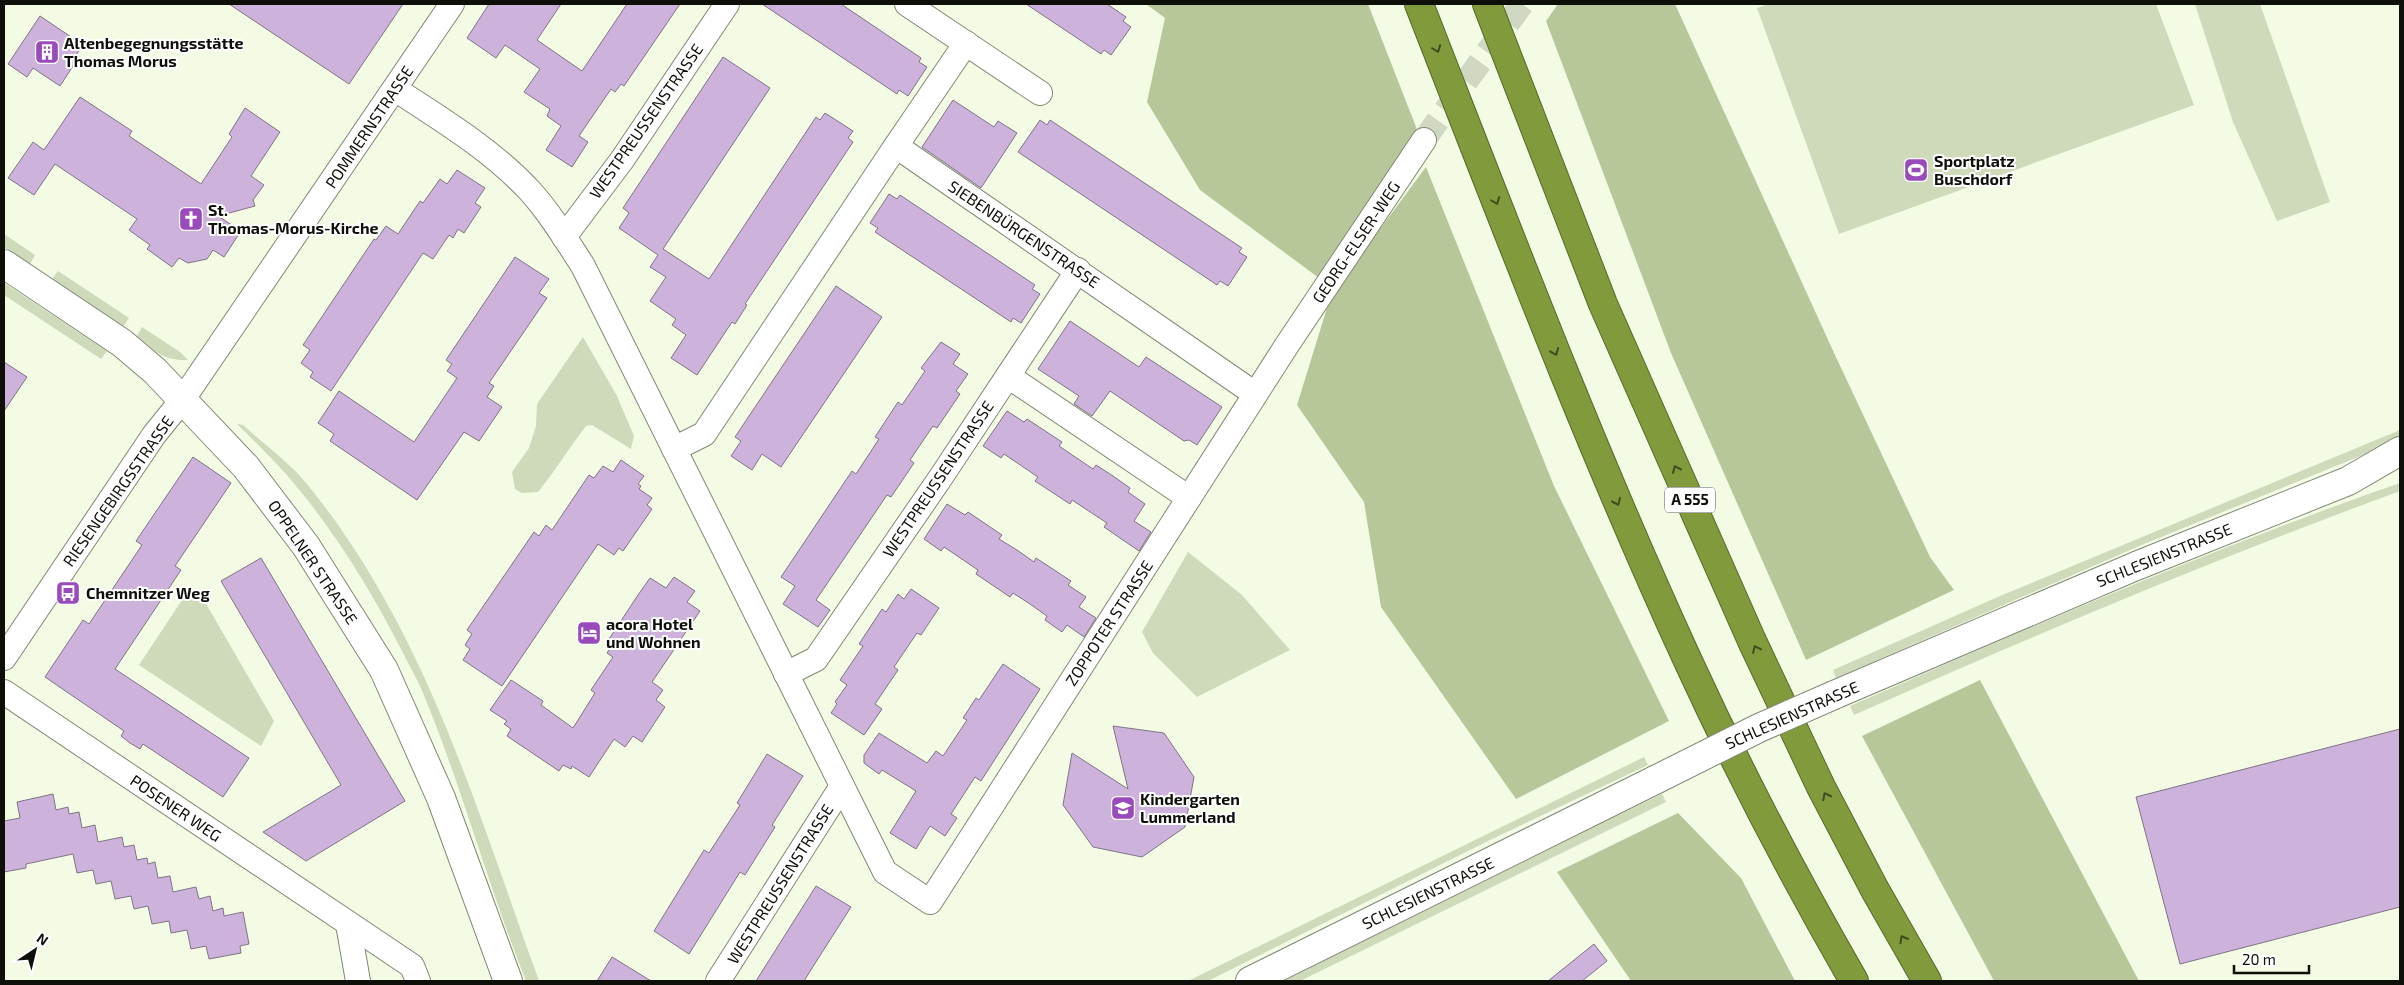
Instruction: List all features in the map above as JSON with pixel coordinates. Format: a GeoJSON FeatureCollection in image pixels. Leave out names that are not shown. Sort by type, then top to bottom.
{"type":"FeatureCollection","features":[{"type":"Feature","properties":{"kind":"highway"},"geometry":{"type":"LineString","coordinates":[[1419,4],[1554,350],[1611,488],[1688,663],[1764,816],[1854,981]]}},
{"type":"Feature","properties":{"kind":"highway","name":"A 555"},"geometry":{"type":"LineString","coordinates":[[1487,4],[1603,304],[1752,641],[1821,788],[1875,890],[1927,981]]}},
{"type":"Feature","properties":{"kind":"street","name":"POMMERNSTRASSE"},"geometry":{"type":"LineString","coordinates":[[183,399],[452,4]]}},
{"type":"Feature","properties":{"kind":"street","name":"WESTPREUSSENSTRASSE"},"geometry":{"type":"LineString","coordinates":[[564,237],[622,160],[727,4]]}},
{"type":"Feature","properties":{"kind":"street"},"geometry":{"type":"LineString","coordinates":[[907,4],[1040,93]]}},
{"type":"Feature","properties":{"kind":"street"},"geometry":{"type":"LineString","coordinates":[[674,449],[704,434],[966,43]]}},
{"type":"Feature","properties":{"kind":"street","name":"WESTPREUSSENSTRASSE"},"geometry":{"type":"LineString","coordinates":[[395,89],[470,138],[504,165],[531,192],[564,237],[583,266],[885,872],[930,902]]}},
{"type":"Feature","properties":{"kind":"street","name":"GEORG-ELSER-WEG"},"geometry":{"type":"LineString","coordinates":[[1287,345],[1424,140]]}},
{"type":"Feature","properties":{"kind":"street","name":"SIEBENBÜRGENSTRASSE"},"geometry":{"type":"LineString","coordinates":[[896,146],[1256,394]]}},
{"type":"Feature","properties":{"kind":"street","name":"OPPELNER STRASSE"},"geometry":{"type":"LineString","coordinates":[[4,264],[122,343],[183,399],[246,467],[306,546],[384,670],[442,798],[509,981]]}},
{"type":"Feature","properties":{"kind":"street","name":"WESTPREUSSENSTRASSE"},"geometry":{"type":"LineString","coordinates":[[786,674],[816,659],[1078,270]]}},
{"type":"Feature","properties":{"kind":"street","name":"ZOPPOTER STRASSE"},"geometry":{"type":"LineString","coordinates":[[930,902],[1287,345]]}},
{"type":"Feature","properties":{"kind":"street"},"geometry":{"type":"LineString","coordinates":[[1008,376],[1189,498]]}},
{"type":"Feature","properties":{"kind":"street","name":"RIESENGEBIRGSSTRASSE"},"geometry":{"type":"LineString","coordinates":[[4,658],[154,435],[183,399]]}},
{"type":"Feature","properties":{"kind":"street","name":"SCHLESIENSTRASSE"},"geometry":{"type":"LineString","coordinates":[[1250,981],[1759,728],[2136,566],[2348,481],[2400,451]]}},
{"type":"Feature","properties":{"kind":"street","name":"SCHLESIENSTRASSE"},"geometry":{"type":"LineString","coordinates":[[2348,481],[2400,470]]}},
{"type":"Feature","properties":{"kind":"street","name":"POSENER WEG"},"geometry":{"type":"LineString","coordinates":[[4,692],[412,966],[418,981]]}},
{"type":"Feature","properties":{"kind":"street","name":"WESTPREUSSENSTRASSE"},"geometry":{"type":"LineString","coordinates":[[718,981],[842,786]]}},
{"type":"Feature","properties":{"kind":"street"},"geometry":{"type":"LineString","coordinates":[[348,924],[358,981]]}},
{"type":"Feature","properties":{"kind":"green space"},"geometry":{"type":"Polygon","coordinates":[[[1146,4],[1368,4],[1418,132],[1319,278],[1200,190],[1147,102],[1165,18],[1146,4]]]}},
{"type":"Feature","properties":{"kind":"green space"},"geometry":{"type":"Polygon","coordinates":[[[1558,4],[1675,4],[1835,355],[1930,557],[1954,590],[1806,660],[1671,353],[1546,21],[1558,4]]]}},
{"type":"Feature","properties":{"kind":"green space","name":"Sportplatz Buschdorf"},"geometry":{"type":"Polygon","coordinates":[[[1769,4],[2156,4],[2194,105],[1839,234],[1757,8],[1769,4]]]}},
{"type":"Feature","properties":{"kind":"green space"},"geometry":{"type":"Polygon","coordinates":[[[2195,4],[2260,4],[2330,202],[2277,221],[2233,122],[2195,4]]]}},
{"type":"Feature","properties":{"kind":"green space"},"geometry":{"type":"Polygon","coordinates":[[[1426,167],[1554,486],[1669,721],[1516,799],[1381,607],[1364,502],[1297,405],[1331,295],[1426,167]]]}},
{"type":"Feature","properties":{"kind":"green space"},"geometry":{"type":"Polygon","coordinates":[[[4,234],[35,255],[30,264],[4,247],[4,234]]]}},
{"type":"Feature","properties":{"kind":"green space"},"geometry":{"type":"Polygon","coordinates":[[[58,271],[129,318],[123,327],[52,279],[58,271]]]}},
{"type":"Feature","properties":{"kind":"green space"},"geometry":{"type":"Polygon","coordinates":[[[4,283],[107,351],[101,359],[4,295],[4,283]]]}},
{"type":"Feature","properties":{"kind":"green space"},"geometry":{"type":"Polygon","coordinates":[[[142,327],[180,352],[188,360],[172,359],[160,354],[137,336],[142,327]]]}},
{"type":"Feature","properties":{"kind":"green space"},"geometry":{"type":"Polygon","coordinates":[[[583,337],[617,396],[634,436],[631,449],[592,425],[586,426],[538,492],[522,493],[515,489],[512,472],[529,448],[536,426],[537,404],[583,337]]]}},
{"type":"Feature","properties":{"kind":"green space"},"geometry":{"type":"Polygon","coordinates":[[[237,424],[243,425],[285,461],[307,484],[349,540],[385,599],[416,660],[444,722],[493,851],[539,981],[526,981],[499,909],[437,728],[421,687],[389,626],[348,557],[318,514],[279,467],[237,424]]]}},
{"type":"Feature","properties":{"kind":"green space"},"geometry":{"type":"Polygon","coordinates":[[[2400,430],[2400,440],[2144,544],[1836,678],[1833,670],[2000,596],[2400,430]]]}},
{"type":"Feature","properties":{"kind":"green space"},"geometry":{"type":"Polygon","coordinates":[[[2400,483],[2400,491],[2262,543],[2125,598],[1854,715],[1850,706],[2055,617],[2192,561],[2400,483]]]}},
{"type":"Feature","properties":{"kind":"green space"},"geometry":{"type":"Polygon","coordinates":[[[1188,552],[1242,595],[1290,650],[1197,697],[1153,653],[1142,632],[1188,552]]]}},
{"type":"Feature","properties":{"kind":"green space"},"geometry":{"type":"Polygon","coordinates":[[[201,595],[274,721],[261,746],[139,665],[182,600],[201,595]]]}},
{"type":"Feature","properties":{"kind":"green space"},"geometry":{"type":"Polygon","coordinates":[[[1980,680],[2139,981],[1994,981],[1862,736],[1980,680]]]}},
{"type":"Feature","properties":{"kind":"green space"},"geometry":{"type":"Polygon","coordinates":[[[1644,757],[1648,765],[1490,840],[1208,981],[1188,981],[1644,757]]]}},
{"type":"Feature","properties":{"kind":"green space"},"geometry":{"type":"Polygon","coordinates":[[[1662,794],[1666,802],[1300,981],[1284,981],[1517,863],[1662,794]]]}},
{"type":"Feature","properties":{"kind":"green space"},"geometry":{"type":"Polygon","coordinates":[[[1678,813],[1741,878],[1795,981],[1631,981],[1557,872],[1678,813]]]}},
{"type":"Feature","properties":{"kind":"building"},"geometry":{"type":"Polygon","coordinates":[[[229,4],[403,4],[349,84],[229,4]]]}},
{"type":"Feature","properties":{"kind":"building"},"geometry":{"type":"Polygon","coordinates":[[[489,4],[561,4],[537,40],[582,71],[627,4],[680,4],[624,86],[621,84],[615,92],[611,89],[579,136],[588,142],[572,167],[546,150],[561,126],[547,116],[550,109],[524,92],[540,69],[505,45],[496,58],[467,38],[489,4]]]}},
{"type":"Feature","properties":{"kind":"building"},"geometry":{"type":"Polygon","coordinates":[[[762,4],[841,4],[921,58],[919,62],[927,67],[908,96],[899,90],[897,94],[762,4]]]}},
{"type":"Feature","properties":{"kind":"building"},"geometry":{"type":"Polygon","coordinates":[[[1026,4],[1107,4],[1126,17],[1123,21],[1131,27],[1111,55],[1104,50],[1101,54],[1026,4]]]}},
{"type":"Feature","properties":{"kind":"building","name":"Altenbegegnungsstätte Thomas Morus"},"geometry":{"type":"Polygon","coordinates":[[[40,16],[83,45],[74,58],[77,60],[60,86],[33,68],[27,77],[8,64],[40,16]]]}},
{"type":"Feature","properties":{"kind":"building"},"geometry":{"type":"Polygon","coordinates":[[[723,57],[770,88],[663,249],[709,279],[816,117],[820,120],[825,113],[853,131],[848,138],[853,142],[745,304],[747,305],[735,324],[732,322],[697,375],[671,358],[686,335],[672,325],[676,319],[650,301],[666,277],[650,267],[658,255],[619,228],[629,213],[623,208],[723,57]]]}},
{"type":"Feature","properties":{"kind":"building"},"geometry":{"type":"Polygon","coordinates":[[[80,97],[132,131],[129,136],[201,184],[232,137],[229,134],[245,108],[280,132],[251,176],[264,185],[253,200],[255,206],[218,216],[241,231],[224,257],[213,250],[207,259],[188,263],[179,258],[172,267],[147,249],[150,245],[129,230],[137,219],[55,164],[34,195],[8,178],[33,142],[44,150],[80,97]]]}},
{"type":"Feature","properties":{"kind":"building"},"geometry":{"type":"Polygon","coordinates":[[[953,100],[994,127],[998,121],[1017,133],[981,188],[922,147],[953,100]]]}},
{"type":"Feature","properties":{"kind":"building"},"geometry":{"type":"Polygon","coordinates":[[[1040,120],[1047,125],[1050,120],[1242,248],[1239,252],[1247,257],[1228,286],[1220,281],[1217,285],[1018,152],[1040,120]]]}},
{"type":"Feature","properties":{"kind":"building"},"geometry":{"type":"Polygon","coordinates":[[[457,170],[485,188],[475,203],[481,207],[464,233],[458,229],[453,238],[449,235],[433,259],[423,253],[331,391],[310,377],[313,372],[301,363],[310,350],[303,345],[374,239],[376,240],[386,226],[398,234],[420,201],[423,203],[440,179],[447,184],[457,170]]]}},
{"type":"Feature","properties":{"kind":"building"},"geometry":{"type":"Polygon","coordinates":[[[889,194],[897,199],[900,195],[1035,285],[1032,289],[1040,294],[1021,323],[1013,318],[1011,322],[875,232],[878,228],[870,223],[889,194]]]}},
{"type":"Feature","properties":{"kind":"building"},"geometry":{"type":"Polygon","coordinates":[[[515,257],[549,279],[539,293],[547,298],[489,383],[494,386],[487,397],[502,407],[479,441],[464,432],[417,500],[330,441],[334,434],[318,423],[339,391],[414,442],[457,378],[447,371],[452,364],[446,360],[515,257]]]}},
{"type":"Feature","properties":{"kind":"building"},"geometry":{"type":"Polygon","coordinates":[[[836,286],[882,317],[781,467],[762,454],[752,470],[731,456],[741,441],[735,437],[836,286]]]}},
{"type":"Feature","properties":{"kind":"building"},"geometry":{"type":"Polygon","coordinates":[[[1070,321],[1139,367],[1146,357],[1222,407],[1197,445],[1189,440],[1184,441],[1110,391],[1092,416],[1074,404],[1079,396],[1038,369],[1070,321]]]}},
{"type":"Feature","properties":{"kind":"building"},"geometry":{"type":"Polygon","coordinates":[[[941,342],[960,354],[953,364],[968,374],[956,391],[960,394],[937,428],[933,426],[910,460],[914,463],[891,497],[887,495],[816,600],[830,610],[818,627],[783,604],[795,586],[781,577],[852,471],[856,474],[879,439],[875,437],[898,402],[902,405],[925,371],[921,368],[941,342]]]}},
{"type":"Feature","properties":{"kind":"building"},"geometry":{"type":"Polygon","coordinates":[[[4,362],[27,377],[4,411],[4,362]]]}},
{"type":"Feature","properties":{"kind":"building"},"geometry":{"type":"Polygon","coordinates":[[[1007,411],[1024,422],[1027,419],[1062,442],[1059,446],[1093,469],[1096,465],[1130,488],[1128,492],[1145,504],[1134,521],[1151,532],[1139,551],[1104,527],[1107,523],[1072,500],[1070,504],[1035,481],[1038,477],[1004,454],[1001,458],[983,446],[1007,411]]]}},
{"type":"Feature","properties":{"kind":"building"},"geometry":{"type":"Polygon","coordinates":[[[193,457],[231,483],[175,566],[181,570],[115,669],[249,758],[223,797],[143,744],[140,749],[130,743],[121,736],[124,731],[45,677],[83,620],[89,624],[142,545],[136,541],[193,457]]]}},
{"type":"Feature","properties":{"kind":"building"},"geometry":{"type":"Polygon","coordinates":[[[621,460],[644,476],[638,484],[641,486],[639,489],[652,498],[647,505],[652,509],[623,551],[619,548],[614,555],[598,544],[502,686],[463,660],[470,649],[465,645],[472,634],[467,630],[534,532],[539,536],[546,525],[552,530],[589,475],[594,478],[603,466],[613,472],[621,460]]]}},
{"type":"Feature","properties":{"kind":"building"},"geometry":{"type":"Polygon","coordinates":[[[947,504],[965,515],[968,512],[1002,535],[999,539],[1034,562],[1036,558],[1071,581],[1068,585],[1086,597],[1079,607],[1096,618],[1084,637],[1067,625],[1062,632],[1045,620],[1047,616],[1030,604],[1013,593],[1010,597],[976,574],[978,570],[944,547],[941,551],[924,539],[947,504]]]}},
{"type":"Feature","properties":{"kind":"building"},"geometry":{"type":"Polygon","coordinates":[[[261,558],[405,801],[306,861],[263,832],[341,785],[221,581],[261,558]]]}},
{"type":"Feature","properties":{"kind":"building"},"geometry":{"type":"Polygon","coordinates":[[[674,577],[695,591],[687,602],[700,611],[652,682],[663,690],[656,700],[665,707],[642,742],[633,736],[625,747],[614,739],[589,777],[572,766],[571,769],[563,765],[559,771],[507,736],[511,729],[504,724],[507,721],[490,710],[511,680],[543,701],[541,705],[573,728],[595,693],[591,690],[613,657],[607,653],[614,642],[609,639],[638,595],[650,578],[666,588],[674,577]]]}},
{"type":"Feature","properties":{"kind":"building"},"geometry":{"type":"Polygon","coordinates":[[[911,589],[939,608],[921,635],[917,633],[894,667],[898,670],[875,704],[882,709],[864,735],[831,713],[837,704],[835,702],[847,685],[840,680],[863,646],[859,644],[882,609],[886,612],[898,594],[904,599],[911,589]]]}},
{"type":"Feature","properties":{"kind":"building"},"geometry":{"type":"Polygon","coordinates":[[[1003,664],[1040,689],[981,781],[975,777],[951,814],[957,818],[945,836],[930,826],[916,849],[890,833],[916,791],[882,770],[879,774],[864,763],[864,755],[879,733],[927,763],[936,751],[943,756],[967,720],[963,718],[976,698],[979,700],[1003,664]]]}},
{"type":"Feature","properties":{"kind":"building"},"geometry":{"type":"Polygon","coordinates":[[[1113,726],[1164,733],[1194,777],[1185,827],[1142,857],[1093,847],[1063,805],[1072,753],[1128,789],[1113,726]]]}},
{"type":"Feature","properties":{"kind":"building"},"geometry":{"type":"Polygon","coordinates":[[[2400,729],[2400,907],[2180,964],[2136,797],[2400,729]]]}},
{"type":"Feature","properties":{"kind":"building"},"geometry":{"type":"Polygon","coordinates":[[[767,754],[803,776],[772,825],[775,827],[745,875],[740,872],[689,954],[654,931],[704,850],[709,853],[740,805],[737,803],[767,754]]]}},
{"type":"Feature","properties":{"kind":"building"},"geometry":{"type":"Polygon","coordinates":[[[53,794],[56,810],[68,807],[69,814],[79,812],[82,828],[95,825],[98,842],[122,837],[124,847],[134,845],[137,860],[147,858],[148,864],[155,862],[158,878],[170,876],[173,892],[196,887],[199,899],[210,896],[213,911],[223,908],[224,916],[243,912],[249,944],[240,946],[241,953],[209,959],[206,946],[191,949],[187,930],[171,933],[169,921],[152,924],[148,906],[134,909],[131,896],[115,899],[111,881],[96,884],[93,870],[77,873],[73,854],[26,864],[26,868],[4,872],[4,821],[20,818],[17,802],[53,794]]]}},
{"type":"Feature","properties":{"kind":"building"},"geometry":{"type":"Polygon","coordinates":[[[816,886],[851,907],[804,981],[756,981],[816,886]]]}},
{"type":"Feature","properties":{"kind":"building"},"geometry":{"type":"Polygon","coordinates":[[[1594,944],[1607,961],[1582,981],[1548,981],[1594,944]]]}},
{"type":"Feature","properties":{"kind":"building"},"geometry":{"type":"Polygon","coordinates":[[[612,957],[651,981],[597,981],[612,957]]]}},
{"type":"Feature","properties":{"kind":"tunnel"},"geometry":{"type":"LineString","coordinates":[[1424,140],[1522,4]]}},
{"type":"Feature","properties":{"kind":"place","name":"Altenbegegnungsstätte Thomas Morus"},"geometry":{"type":"Point","coordinates":[47,52]}},
{"type":"Feature","properties":{"kind":"place","name":"Sportplatz Buschdorf"},"geometry":{"type":"Point","coordinates":[1916,170]}},
{"type":"Feature","properties":{"kind":"place","name":"St. Thomas-Morus-Kirche"},"geometry":{"type":"Point","coordinates":[191,219]}},
{"type":"Feature","properties":{"kind":"place","name":"Chemnitzer Weg"},"geometry":{"type":"Point","coordinates":[68,593]}},
{"type":"Feature","properties":{"kind":"place","name":"acora Hotel und Wohnen"},"geometry":{"type":"Point","coordinates":[589,633]}},
{"type":"Feature","properties":{"kind":"place","name":"Kindergarten Lummerland"},"geometry":{"type":"Point","coordinates":[1123,808]}}]}
